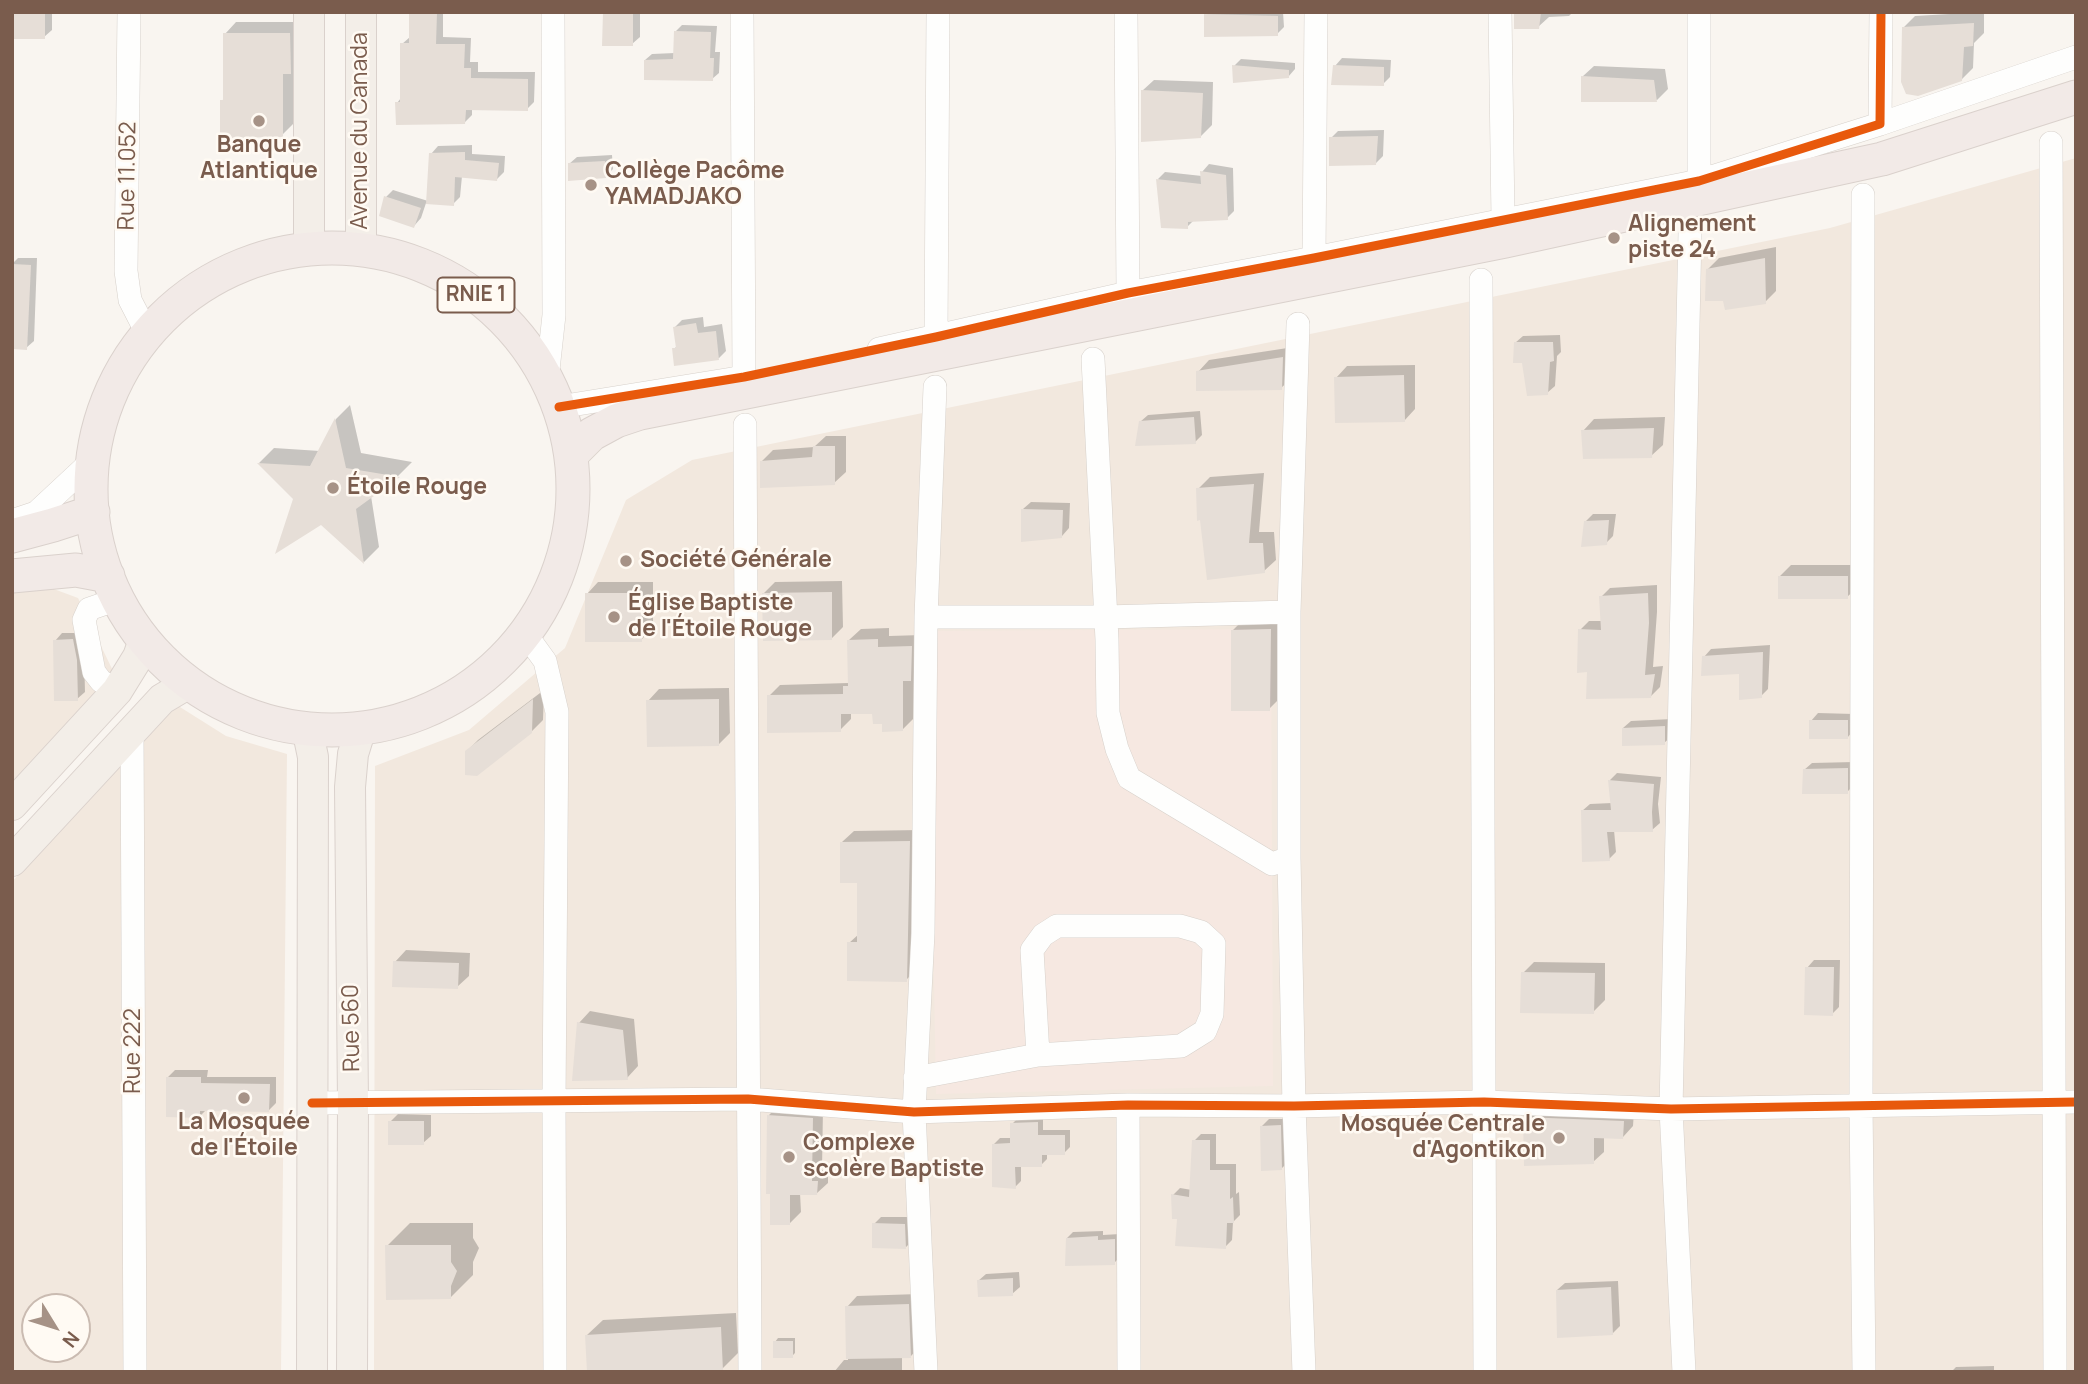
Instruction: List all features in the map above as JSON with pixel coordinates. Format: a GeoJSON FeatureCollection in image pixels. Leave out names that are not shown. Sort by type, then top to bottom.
{"type":"FeatureCollection","features":[{"type":"Feature","properties":{"kind":"highway"},"geometry":{"type":"LineString","coordinates":[[571,455],[592,434],[616,421],[640,413],[1505,241],[1882,159],[2076,97]]}},
{"type":"Feature","properties":{"kind":"highway","name":"RNIE 1"},"geometry":{"type":"LineString","coordinates":[[309,250],[361,250],[392,255],[422,265],[470,291],[511,327],[531,352],[553,393],[571,455],[573,489],[566,544],[548,594],[524,632],[496,665],[453,697],[403,719],[361,728],[307,728],[278,724],[240,712],[213,699],[188,682],[144,640],[113,587],[97,538],[93,512],[94,459],[101,425],[128,363],[148,335],[182,302],[220,277],[263,259],[309,250]]}},
{"type":"Feature","properties":{"kind":"highway"},"geometry":{"type":"LineString","coordinates":[[12,536],[93,512]]}},
{"type":"Feature","properties":{"kind":"highway"},"geometry":{"type":"LineString","coordinates":[[12,576],[76,570],[113,587]]}},
{"type":"Feature","properties":{"kind":"main road"},"geometry":{"type":"LineString","coordinates":[[309,12],[309,250]]}},
{"type":"Feature","properties":{"kind":"main road","name":"Avenue du Canada"},"geometry":{"type":"LineString","coordinates":[[361,12],[361,250]]}},
{"type":"Feature","properties":{"kind":"main road"},"geometry":{"type":"LineString","coordinates":[[12,805],[117,691],[138,657],[144,640]]}},
{"type":"Feature","properties":{"kind":"main road"},"geometry":{"type":"LineString","coordinates":[[12,860],[162,699],[188,682]]}},
{"type":"Feature","properties":{"kind":"main road","name":"Rue 560"},"geometry":{"type":"LineString","coordinates":[[307,728],[313,757],[312,1372]]}},
{"type":"Feature","properties":{"kind":"main road","name":"Rue 560"},"geometry":{"type":"LineString","coordinates":[[352,1372],[353,1103],[349,787],[353,754],[361,728]]}},
{"type":"Feature","properties":{"kind":"street","name":"Rue 11.052"},"geometry":{"type":"LineString","coordinates":[[129,12],[126,271],[130,300],[148,335]]}},
{"type":"Feature","properties":{"kind":"street"},"geometry":{"type":"LineString","coordinates":[[553,12],[553,393],[744,377],[1128,293],[1699,181],[1880,124],[2076,57]]}},
{"type":"Feature","properties":{"kind":"street"},"geometry":{"type":"LineString","coordinates":[[742,12],[744,377]]}},
{"type":"Feature","properties":{"kind":"street"},"geometry":{"type":"LineString","coordinates":[[936,337],[938,12]]}},
{"type":"Feature","properties":{"kind":"street"},"geometry":{"type":"LineString","coordinates":[[1126,12],[1128,293]]}},
{"type":"Feature","properties":{"kind":"street"},"geometry":{"type":"LineString","coordinates":[[1314,258],[1316,12]]}},
{"type":"Feature","properties":{"kind":"street"},"geometry":{"type":"LineString","coordinates":[[1500,12],[1503,219]]}},
{"type":"Feature","properties":{"kind":"street"},"geometry":{"type":"LineString","coordinates":[[1699,12],[1699,181]]}},
{"type":"Feature","properties":{"kind":"street"},"geometry":{"type":"LineString","coordinates":[[1880,124],[1881,12]]}},
{"type":"Feature","properties":{"kind":"street"},"geometry":{"type":"LineString","coordinates":[[2052,143],[2065,1103],[2055,1372]]}},
{"type":"Feature","properties":{"kind":"street"},"geometry":{"type":"LineString","coordinates":[[1863,195],[1861,1104],[1864,1372]]}},
{"type":"Feature","properties":{"kind":"street"},"geometry":{"type":"LineString","coordinates":[[1684,1372],[1671,1109],[1690,232]]}},
{"type":"Feature","properties":{"kind":"street"},"geometry":{"type":"LineString","coordinates":[[1481,281],[1485,1372]]}},
{"type":"Feature","properties":{"kind":"street"},"geometry":{"type":"LineString","coordinates":[[1298,324],[1289,612],[1289,858],[1294,1106],[1304,1372]]}},
{"type":"Feature","properties":{"kind":"street"},"geometry":{"type":"LineString","coordinates":[[1093,359],[1108,713],[1117,750],[1129,778],[1272,864],[1289,858]]}},
{"type":"Feature","properties":{"kind":"street"},"geometry":{"type":"LineString","coordinates":[[926,1372],[914,1112],[923,933],[926,617],[935,387]]}},
{"type":"Feature","properties":{"kind":"street"},"geometry":{"type":"LineString","coordinates":[[745,425],[750,1372]]}},
{"type":"Feature","properties":{"kind":"street"},"geometry":{"type":"LineString","coordinates":[[12,521],[36,513],[94,459]]}},
{"type":"Feature","properties":{"kind":"street"},"geometry":{"type":"LineString","coordinates":[[113,587],[89,609],[84,620],[94,672],[101,681],[117,691]]}},
{"type":"Feature","properties":{"kind":"street"},"geometry":{"type":"LineString","coordinates":[[926,617],[1106,617],[1289,612]]}},
{"type":"Feature","properties":{"kind":"street"},"geometry":{"type":"LineString","coordinates":[[524,632],[545,661],[557,712],[555,1372]]}},
{"type":"Feature","properties":{"kind":"street","name":"Rue 222"},"geometry":{"type":"LineString","coordinates":[[132,731],[135,1372]]}},
{"type":"Feature","properties":{"kind":"street"},"geometry":{"type":"LineString","coordinates":[[915,1078],[1038,1055],[1181,1046],[1205,1031],[1212,1014],[1214,944],[1201,932],[1180,926],[1057,926],[1043,935],[1032,950],[1038,1055]]}},
{"type":"Feature","properties":{"kind":"street"},"geometry":{"type":"LineString","coordinates":[[312,1103],[748,1099],[914,1112],[1128,1105],[1294,1106],[1484,1102],[1671,1109],[1861,1104],[2065,1103]]}},
{"type":"Feature","properties":{"kind":"street"},"geometry":{"type":"LineString","coordinates":[[1128,1105],[1129,1372]]}},
{"type":"Feature","properties":{"kind":"shaded area"},"geometry":{"type":"Polygon","coordinates":[[[2076,158],[2076,1372],[374,1372],[375,766],[469,730],[565,648],[626,500],[692,460],[1830,228],[2076,158]]]}},
{"type":"Feature","properties":{"kind":"shaded area"},"geometry":{"type":"Polygon","coordinates":[[[43,585],[78,598],[114,673],[12,783],[12,592],[43,585]]]}},
{"type":"Feature","properties":{"kind":"shaded area"},"geometry":{"type":"Polygon","coordinates":[[[1271,629],[1273,1086],[936,1094],[928,631],[1271,629]]]}},
{"type":"Feature","properties":{"kind":"shaded area"},"geometry":{"type":"Polygon","coordinates":[[[172,702],[226,736],[287,754],[281,1372],[12,1372],[12,882],[172,702]]]}},
{"type":"Feature","properties":{"kind":"building"},"geometry":{"type":"Polygon","coordinates":[[[409,12],[437,12],[436,44],[465,44],[464,68],[471,68],[471,78],[528,79],[528,111],[466,110],[465,124],[396,125],[395,102],[400,102],[400,43],[409,43],[409,12]]]}},
{"type":"Feature","properties":{"kind":"building"},"geometry":{"type":"Polygon","coordinates":[[[603,12],[633,12],[633,46],[602,46],[603,12]]]}},
{"type":"Feature","properties":{"kind":"building"},"geometry":{"type":"Polygon","coordinates":[[[1514,12],[1541,12],[1539,29],[1514,29],[1514,12]]]}},
{"type":"Feature","properties":{"kind":"building"},"geometry":{"type":"Polygon","coordinates":[[[12,13],[45,14],[45,39],[12,39],[12,13]]]}},
{"type":"Feature","properties":{"kind":"building"},"geometry":{"type":"Polygon","coordinates":[[[1204,14],[1278,16],[1278,36],[1204,37],[1204,14]]]}},
{"type":"Feature","properties":{"kind":"building"},"geometry":{"type":"Polygon","coordinates":[[[1974,23],[1973,46],[1964,47],[1962,81],[1918,96],[1906,94],[1901,82],[1902,27],[1974,23]]]}},
{"type":"Feature","properties":{"kind":"building"},"geometry":{"type":"Polygon","coordinates":[[[674,31],[711,32],[713,81],[644,80],[644,60],[673,59],[674,31]]]}},
{"type":"Feature","properties":{"kind":"building"},"geometry":{"type":"Polygon","coordinates":[[[223,33],[290,33],[291,74],[283,74],[283,137],[220,138],[223,33]]]}},
{"type":"Feature","properties":{"kind":"building"},"geometry":{"type":"Polygon","coordinates":[[[1232,65],[1289,70],[1289,78],[1233,83],[1232,65]]]}},
{"type":"Feature","properties":{"kind":"building"},"geometry":{"type":"Polygon","coordinates":[[[1333,65],[1384,67],[1384,86],[1331,85],[1333,65]]]}},
{"type":"Feature","properties":{"kind":"building"},"geometry":{"type":"Polygon","coordinates":[[[1581,76],[1654,80],[1657,102],[1581,102],[1581,76]]]}},
{"type":"Feature","properties":{"kind":"building"},"geometry":{"type":"Polygon","coordinates":[[[1141,90],[1203,93],[1201,138],[1141,142],[1141,90]]]}},
{"type":"Feature","properties":{"kind":"building"},"geometry":{"type":"Polygon","coordinates":[[[1378,136],[1376,165],[1329,166],[1329,137],[1378,136]]]}},
{"type":"Feature","properties":{"kind":"building"},"geometry":{"type":"Polygon","coordinates":[[[465,152],[465,160],[499,163],[497,181],[455,177],[454,206],[426,204],[429,153],[465,152]]]}},
{"type":"Feature","properties":{"kind":"building"},"geometry":{"type":"Polygon","coordinates":[[[605,161],[606,178],[568,181],[568,163],[605,161]]]}},
{"type":"Feature","properties":{"kind":"building"},"geometry":{"type":"Polygon","coordinates":[[[1200,171],[1226,175],[1228,220],[1188,222],[1188,229],[1161,228],[1156,179],[1201,184],[1200,171]]]}},
{"type":"Feature","properties":{"kind":"building"},"geometry":{"type":"Polygon","coordinates":[[[384,196],[421,208],[414,228],[379,216],[384,196]]]}},
{"type":"Feature","properties":{"kind":"building"},"geometry":{"type":"Polygon","coordinates":[[[1765,258],[1766,304],[1725,310],[1723,301],[1705,301],[1706,269],[1765,258]]]}},
{"type":"Feature","properties":{"kind":"building"},"geometry":{"type":"Polygon","coordinates":[[[12,264],[31,265],[27,350],[12,349],[12,264]]]}},
{"type":"Feature","properties":{"kind":"building"},"geometry":{"type":"Polygon","coordinates":[[[696,323],[698,333],[716,331],[719,360],[674,366],[672,348],[676,348],[673,327],[696,323]]]}},
{"type":"Feature","properties":{"kind":"building"},"geometry":{"type":"Polygon","coordinates":[[[1514,342],[1553,342],[1554,361],[1550,362],[1548,395],[1527,396],[1522,363],[1513,363],[1514,342]]]}},
{"type":"Feature","properties":{"kind":"building"},"geometry":{"type":"Polygon","coordinates":[[[1283,357],[1282,390],[1196,391],[1196,371],[1283,357]]]}},
{"type":"Feature","properties":{"kind":"building"},"geometry":{"type":"Polygon","coordinates":[[[1404,375],[1405,422],[1335,423],[1334,377],[1404,375]]]}},
{"type":"Feature","properties":{"kind":"building"},"geometry":{"type":"Polygon","coordinates":[[[1194,417],[1196,444],[1135,446],[1139,421],[1194,417]]]}},
{"type":"Feature","properties":{"kind":"building","name":"Étoile Rouge"},"geometry":{"type":"Polygon","coordinates":[[[335,418],[346,468],[400,477],[356,509],[364,564],[321,525],[275,554],[293,499],[257,463],[310,466],[335,418]]]}},
{"type":"Feature","properties":{"kind":"building"},"geometry":{"type":"Polygon","coordinates":[[[1654,428],[1652,458],[1583,459],[1581,430],[1654,428]]]}},
{"type":"Feature","properties":{"kind":"building"},"geometry":{"type":"Polygon","coordinates":[[[813,446],[835,446],[835,485],[760,488],[760,461],[812,457],[813,446]]]}},
{"type":"Feature","properties":{"kind":"building"},"geometry":{"type":"Polygon","coordinates":[[[1254,484],[1249,543],[1263,543],[1265,573],[1207,580],[1200,520],[1197,521],[1196,488],[1254,484]]]}},
{"type":"Feature","properties":{"kind":"building"},"geometry":{"type":"Polygon","coordinates":[[[1021,509],[1063,510],[1062,538],[1021,542],[1021,509]]]}},
{"type":"Feature","properties":{"kind":"building"},"geometry":{"type":"Polygon","coordinates":[[[1609,520],[1607,545],[1581,547],[1584,521],[1609,520]]]}},
{"type":"Feature","properties":{"kind":"building"},"geometry":{"type":"Polygon","coordinates":[[[1778,576],[1848,576],[1848,599],[1778,599],[1778,576]]]}},
{"type":"Feature","properties":{"kind":"building"},"geometry":{"type":"Polygon","coordinates":[[[832,592],[832,640],[763,641],[762,593],[832,592]]]}},
{"type":"Feature","properties":{"kind":"building","name":"Église Baptiste de l'Étoile Rouge"},"geometry":{"type":"Polygon","coordinates":[[[585,593],[642,593],[642,642],[585,642],[585,593]]]}},
{"type":"Feature","properties":{"kind":"building"},"geometry":{"type":"Polygon","coordinates":[[[1648,593],[1645,675],[1655,674],[1651,698],[1586,699],[1587,672],[1577,673],[1578,629],[1601,630],[1599,596],[1648,593]]]}},
{"type":"Feature","properties":{"kind":"building"},"geometry":{"type":"Polygon","coordinates":[[[1271,629],[1270,711],[1231,711],[1231,630],[1271,629]]]}},
{"type":"Feature","properties":{"kind":"building"},"geometry":{"type":"Polygon","coordinates":[[[73,639],[77,660],[78,701],[54,701],[53,640],[73,639]]]}},
{"type":"Feature","properties":{"kind":"building"},"geometry":{"type":"Polygon","coordinates":[[[878,639],[878,647],[912,646],[911,681],[903,681],[903,731],[882,732],[882,724],[873,724],[872,714],[841,714],[841,732],[767,733],[767,695],[843,694],[843,686],[848,686],[847,640],[878,639]]]}},
{"type":"Feature","properties":{"kind":"building"},"geometry":{"type":"Polygon","coordinates":[[[1763,652],[1762,698],[1739,700],[1739,674],[1701,676],[1702,656],[1763,652]]]}},
{"type":"Feature","properties":{"kind":"building"},"geometry":{"type":"Polygon","coordinates":[[[533,699],[532,733],[477,776],[465,775],[465,751],[533,699]]]}},
{"type":"Feature","properties":{"kind":"building"},"geometry":{"type":"Polygon","coordinates":[[[719,699],[719,746],[647,747],[646,700],[719,699]]]}},
{"type":"Feature","properties":{"kind":"building"},"geometry":{"type":"Polygon","coordinates":[[[1809,720],[1848,720],[1848,739],[1809,739],[1809,720]]]}},
{"type":"Feature","properties":{"kind":"building"},"geometry":{"type":"Polygon","coordinates":[[[1665,726],[1665,745],[1622,746],[1622,728],[1665,726]]]}},
{"type":"Feature","properties":{"kind":"building"},"geometry":{"type":"Polygon","coordinates":[[[1848,768],[1848,794],[1802,794],[1803,769],[1848,768]]]}},
{"type":"Feature","properties":{"kind":"building"},"geometry":{"type":"Polygon","coordinates":[[[1608,780],[1654,784],[1653,832],[1607,832],[1610,861],[1582,862],[1581,810],[1611,810],[1608,780]]]}},
{"type":"Feature","properties":{"kind":"building"},"geometry":{"type":"Polygon","coordinates":[[[910,841],[907,982],[847,981],[847,942],[857,942],[857,883],[840,883],[840,842],[910,841]]]}},
{"type":"Feature","properties":{"kind":"building"},"geometry":{"type":"Polygon","coordinates":[[[393,961],[459,963],[458,989],[392,987],[393,961]]]}},
{"type":"Feature","properties":{"kind":"building"},"geometry":{"type":"Polygon","coordinates":[[[1805,967],[1834,967],[1833,1016],[1804,1015],[1805,967]]]}},
{"type":"Feature","properties":{"kind":"building"},"geometry":{"type":"Polygon","coordinates":[[[1521,972],[1595,973],[1594,1014],[1520,1013],[1521,972]]]}},
{"type":"Feature","properties":{"kind":"building"},"geometry":{"type":"Polygon","coordinates":[[[577,1022],[623,1030],[628,1080],[572,1081],[577,1022]]]}},
{"type":"Feature","properties":{"kind":"building"},"geometry":{"type":"Polygon","coordinates":[[[166,1077],[201,1077],[201,1083],[270,1084],[269,1112],[200,1111],[200,1118],[166,1117],[166,1077]]]}},
{"type":"Feature","properties":{"kind":"building","name":"Complexe scolère Baptiste"},"geometry":{"type":"Polygon","coordinates":[[[767,1115],[813,1118],[812,1181],[818,1181],[817,1195],[790,1195],[790,1225],[770,1225],[770,1194],[766,1194],[767,1115]]]}},
{"type":"Feature","properties":{"kind":"building","name":"Mosquée Centrale d'Agontikon"},"geometry":{"type":"Polygon","coordinates":[[[1523,1117],[1624,1121],[1623,1139],[1594,1138],[1594,1164],[1524,1166],[1523,1117]]]}},
{"type":"Feature","properties":{"kind":"building"},"geometry":{"type":"Polygon","coordinates":[[[388,1121],[424,1121],[424,1145],[388,1145],[388,1121]]]}},
{"type":"Feature","properties":{"kind":"building"},"geometry":{"type":"Polygon","coordinates":[[[1038,1122],[1038,1135],[1065,1135],[1065,1155],[1042,1155],[1042,1167],[1015,1167],[1016,1189],[992,1187],[992,1144],[1010,1143],[1010,1123],[1038,1122]]]}},
{"type":"Feature","properties":{"kind":"building"},"geometry":{"type":"Polygon","coordinates":[[[1281,1125],[1282,1170],[1261,1171],[1260,1126],[1281,1125]]]}},
{"type":"Feature","properties":{"kind":"building"},"geometry":{"type":"Polygon","coordinates":[[[1192,1140],[1210,1140],[1210,1170],[1230,1170],[1230,1199],[1233,1197],[1234,1223],[1227,1223],[1226,1249],[1175,1246],[1177,1219],[1172,1219],[1171,1194],[1189,1197],[1192,1140]]]}},
{"type":"Feature","properties":{"kind":"building"},"geometry":{"type":"Polygon","coordinates":[[[872,1223],[905,1224],[906,1249],[872,1248],[872,1223]]]}},
{"type":"Feature","properties":{"kind":"building"},"geometry":{"type":"Polygon","coordinates":[[[1098,1236],[1098,1240],[1115,1239],[1115,1265],[1065,1266],[1066,1238],[1098,1236]]]}},
{"type":"Feature","properties":{"kind":"building"},"geometry":{"type":"Polygon","coordinates":[[[385,1245],[451,1245],[451,1262],[457,1271],[451,1286],[451,1299],[386,1300],[385,1245]]]}},
{"type":"Feature","properties":{"kind":"building"},"geometry":{"type":"Polygon","coordinates":[[[1013,1278],[1013,1296],[978,1297],[977,1280],[1013,1278]]]}},
{"type":"Feature","properties":{"kind":"building"},"geometry":{"type":"Polygon","coordinates":[[[1611,1287],[1613,1335],[1557,1338],[1556,1290],[1611,1287]]]}},
{"type":"Feature","properties":{"kind":"building"},"geometry":{"type":"Polygon","coordinates":[[[909,1304],[911,1358],[846,1359],[845,1306],[909,1304]]]}},
{"type":"Feature","properties":{"kind":"building"},"geometry":{"type":"Polygon","coordinates":[[[721,1327],[723,1371],[587,1372],[585,1335],[721,1327]]]}},
{"type":"Feature","properties":{"kind":"building"},"geometry":{"type":"Polygon","coordinates":[[[773,1341],[793,1341],[793,1358],[773,1358],[773,1341]]]}},
{"type":"Feature","properties":{"kind":"cycle path"},"geometry":{"type":"LineString","coordinates":[[559,407],[744,377],[1128,293],[1699,181],[1880,124],[1881,12]]}},
{"type":"Feature","properties":{"kind":"cycle path"},"geometry":{"type":"LineString","coordinates":[[312,1103],[748,1099],[914,1112],[1128,1105],[1294,1106],[1484,1102],[1671,1109],[2076,1102]]}},
{"type":"Feature","properties":{"kind":"place","name":"Banque Atlantique"},"geometry":{"type":"Point","coordinates":[259,121]}},
{"type":"Feature","properties":{"kind":"place","name":"Collège Pacôme YAMADJAKO"},"geometry":{"type":"Point","coordinates":[591,185]}},
{"type":"Feature","properties":{"kind":"place","name":"Alignement piste 24"},"geometry":{"type":"Point","coordinates":[1614,238]}},
{"type":"Feature","properties":{"kind":"place","name":"Étoile Rouge"},"geometry":{"type":"Point","coordinates":[333,488]}},
{"type":"Feature","properties":{"kind":"place","name":"Société Générale"},"geometry":{"type":"Point","coordinates":[626,561]}},
{"type":"Feature","properties":{"kind":"place","name":"Église Baptiste de l'Étoile Rouge"},"geometry":{"type":"Point","coordinates":[614,617]}},
{"type":"Feature","properties":{"kind":"place","name":"La Mosquée de l'Étoile"},"geometry":{"type":"Point","coordinates":[244,1098]}},
{"type":"Feature","properties":{"kind":"place","name":"Mosquée Centrale d'Agontikon"},"geometry":{"type":"Point","coordinates":[1559,1138]}},
{"type":"Feature","properties":{"kind":"place","name":"Complexe scolère Baptiste"},"geometry":{"type":"Point","coordinates":[789,1157]}}]}
